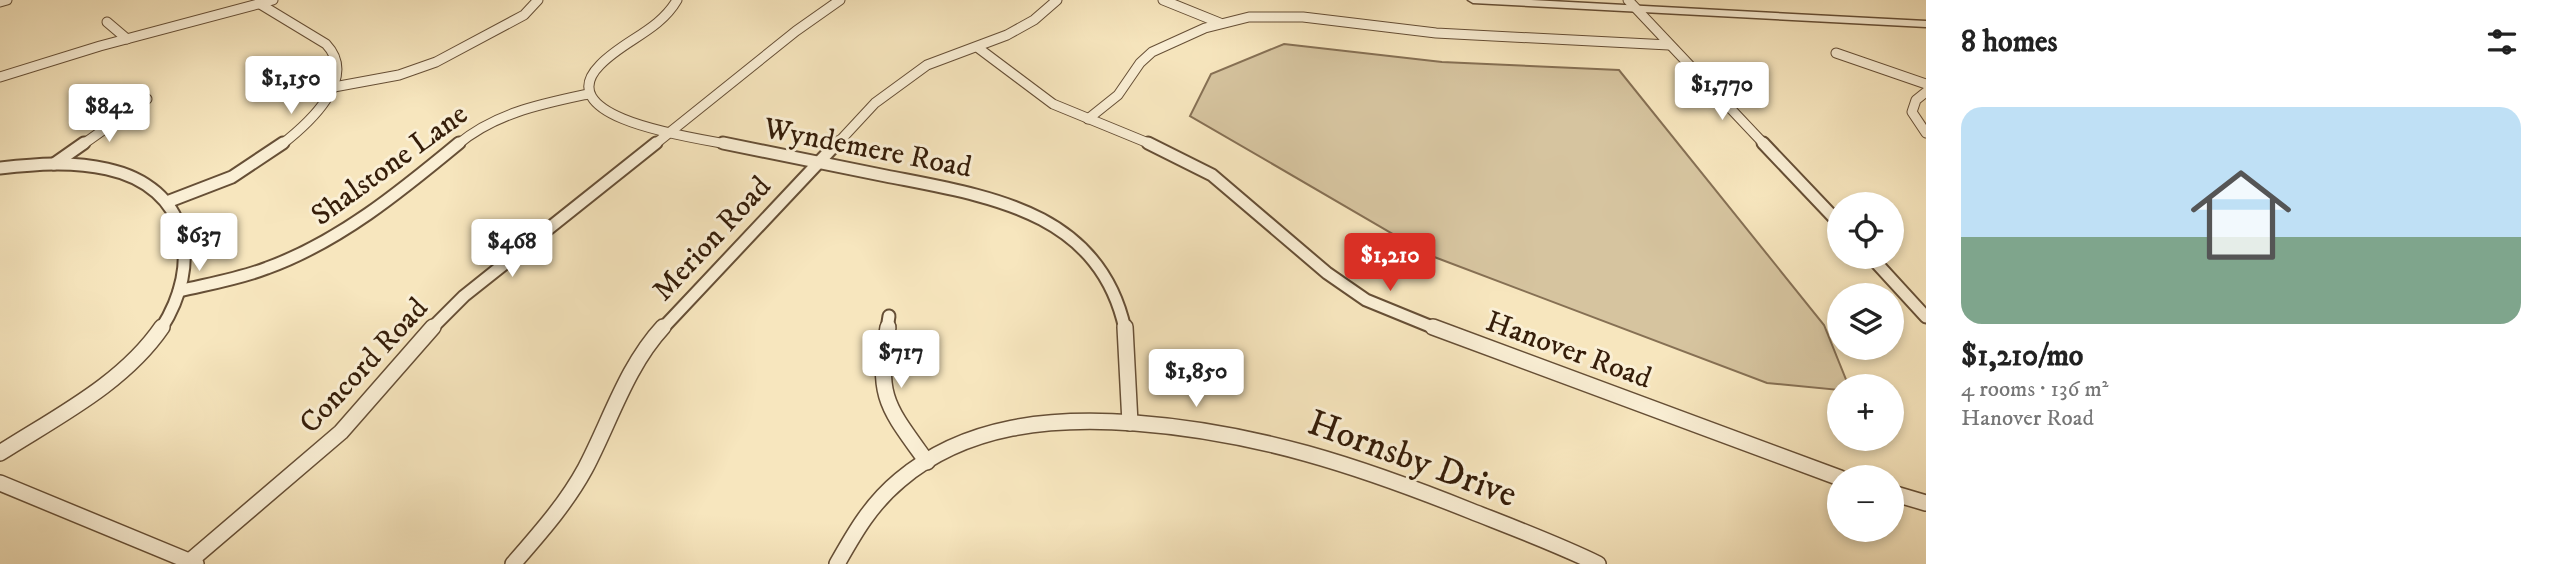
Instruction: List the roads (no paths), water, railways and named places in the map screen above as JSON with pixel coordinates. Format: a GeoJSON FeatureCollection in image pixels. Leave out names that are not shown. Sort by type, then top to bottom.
{"type":"FeatureCollection","features":[{"type":"Feature","properties":{"kind":"street"},"geometry":{"type":"LineString","coordinates":[[0,2],[7,0]]}},
{"type":"Feature","properties":{"kind":"street"},"geometry":{"type":"LineString","coordinates":[[0,77],[273,0]]}},
{"type":"Feature","properties":{"kind":"street"},"geometry":{"type":"LineString","coordinates":[[334,86],[400,75],[424,67],[524,15],[538,0]]}},
{"type":"Feature","properties":{"kind":"street"},"geometry":{"type":"LineString","coordinates":[[588,94],[590,78],[600,64],[655,26],[677,0]]}},
{"type":"Feature","properties":{"kind":"street","name":"Concord Road"},"geometry":{"type":"LineString","coordinates":[[193,563],[341,432],[417,343],[464,296],[805,24],[840,0]]}},
{"type":"Feature","properties":{"kind":"street","name":"Merion Road"},"geometry":{"type":"LineString","coordinates":[[513,564],[570,494],[595,448],[622,388],[650,344],[710,276],[867,111],[908,76],[937,60],[1017,30],[1041,15],[1056,0]]}},
{"type":"Feature","properties":{"kind":"street"},"geometry":{"type":"LineString","coordinates":[[1163,0],[1220,23]]}},
{"type":"Feature","properties":{"kind":"street"},"geometry":{"type":"LineString","coordinates":[[1473,0],[1632,4],[1926,24]]}},
{"type":"Feature","properties":{"kind":"street"},"geometry":{"type":"LineString","coordinates":[[167,202],[216,184],[257,162],[306,123],[334,86],[339,66],[331,48],[260,4]]}},
{"type":"Feature","properties":{"kind":"street"},"geometry":{"type":"LineString","coordinates":[[1632,4],[1827,210]]}},
{"type":"Feature","properties":{"kind":"street"},"geometry":{"type":"LineString","coordinates":[[1088,119],[1118,95],[1140,63],[1152,52],[1220,23],[1249,17],[1280,15],[1436,33],[1669,45]]}},
{"type":"Feature","properties":{"kind":"street"},"geometry":{"type":"LineString","coordinates":[[107,22],[127,39]]}},
{"type":"Feature","properties":{"kind":"street","name":"Hanover Road"},"geometry":{"type":"LineString","coordinates":[[977,47],[1042,97],[1180,157],[1212,175],[1328,273],[1366,300],[1388,311],[1827,473]]}},
{"type":"Feature","properties":{"kind":"street"},"geometry":{"type":"LineString","coordinates":[[1836,53],[1926,85]]}},
{"type":"Feature","properties":{"kind":"street"},"geometry":{"type":"LineString","coordinates":[[1926,92],[1916,100],[1912,112],[1926,133]]}},
{"type":"Feature","properties":{"kind":"street","name":"Wyndemere Road"},"geometry":{"type":"LineString","coordinates":[[588,94],[614,116],[670,132],[1001,199],[1046,219],[1064,230],[1096,265],[1121,313],[1127,336],[1130,423]]}},
{"type":"Feature","properties":{"kind":"street","name":"Shalstone Lane"},"geometry":{"type":"LineString","coordinates":[[179,291],[266,269],[310,250],[393,197],[465,137],[487,123],[525,108],[588,94]]}},
{"type":"Feature","properties":{"kind":"street"},"geometry":{"type":"LineString","coordinates":[[54,164],[147,99]]}},
{"type":"Feature","properties":{"kind":"street"},"geometry":{"type":"LineString","coordinates":[[0,168],[54,164],[91,166],[119,171],[139,179],[167,202],[178,216],[184,233],[184,260],[179,291],[170,316],[121,371],[0,453]]}},
{"type":"Feature","properties":{"kind":"street"},"geometry":{"type":"LineString","coordinates":[[1882,269],[1926,317]]}},
{"type":"Feature","properties":{"kind":"street"},"geometry":{"type":"LineString","coordinates":[[889,316],[882,359],[881,387],[892,413],[927,462]]}},
{"type":"Feature","properties":{"kind":"street","name":"Hornsby Drive"},"geometry":{"type":"LineString","coordinates":[[837,564],[856,527],[870,509],[902,478],[927,462],[972,439],[1036,423],[1083,420],[1155,423],[1228,432],[1282,443],[1338,459],[1598,564]]}},
{"type":"Feature","properties":{"kind":"street"},"geometry":{"type":"LineString","coordinates":[[0,482],[193,563]]}},
{"type":"Feature","properties":{"kind":"street"},"geometry":{"type":"LineString","coordinates":[[1904,497],[1926,503]]}}]}
